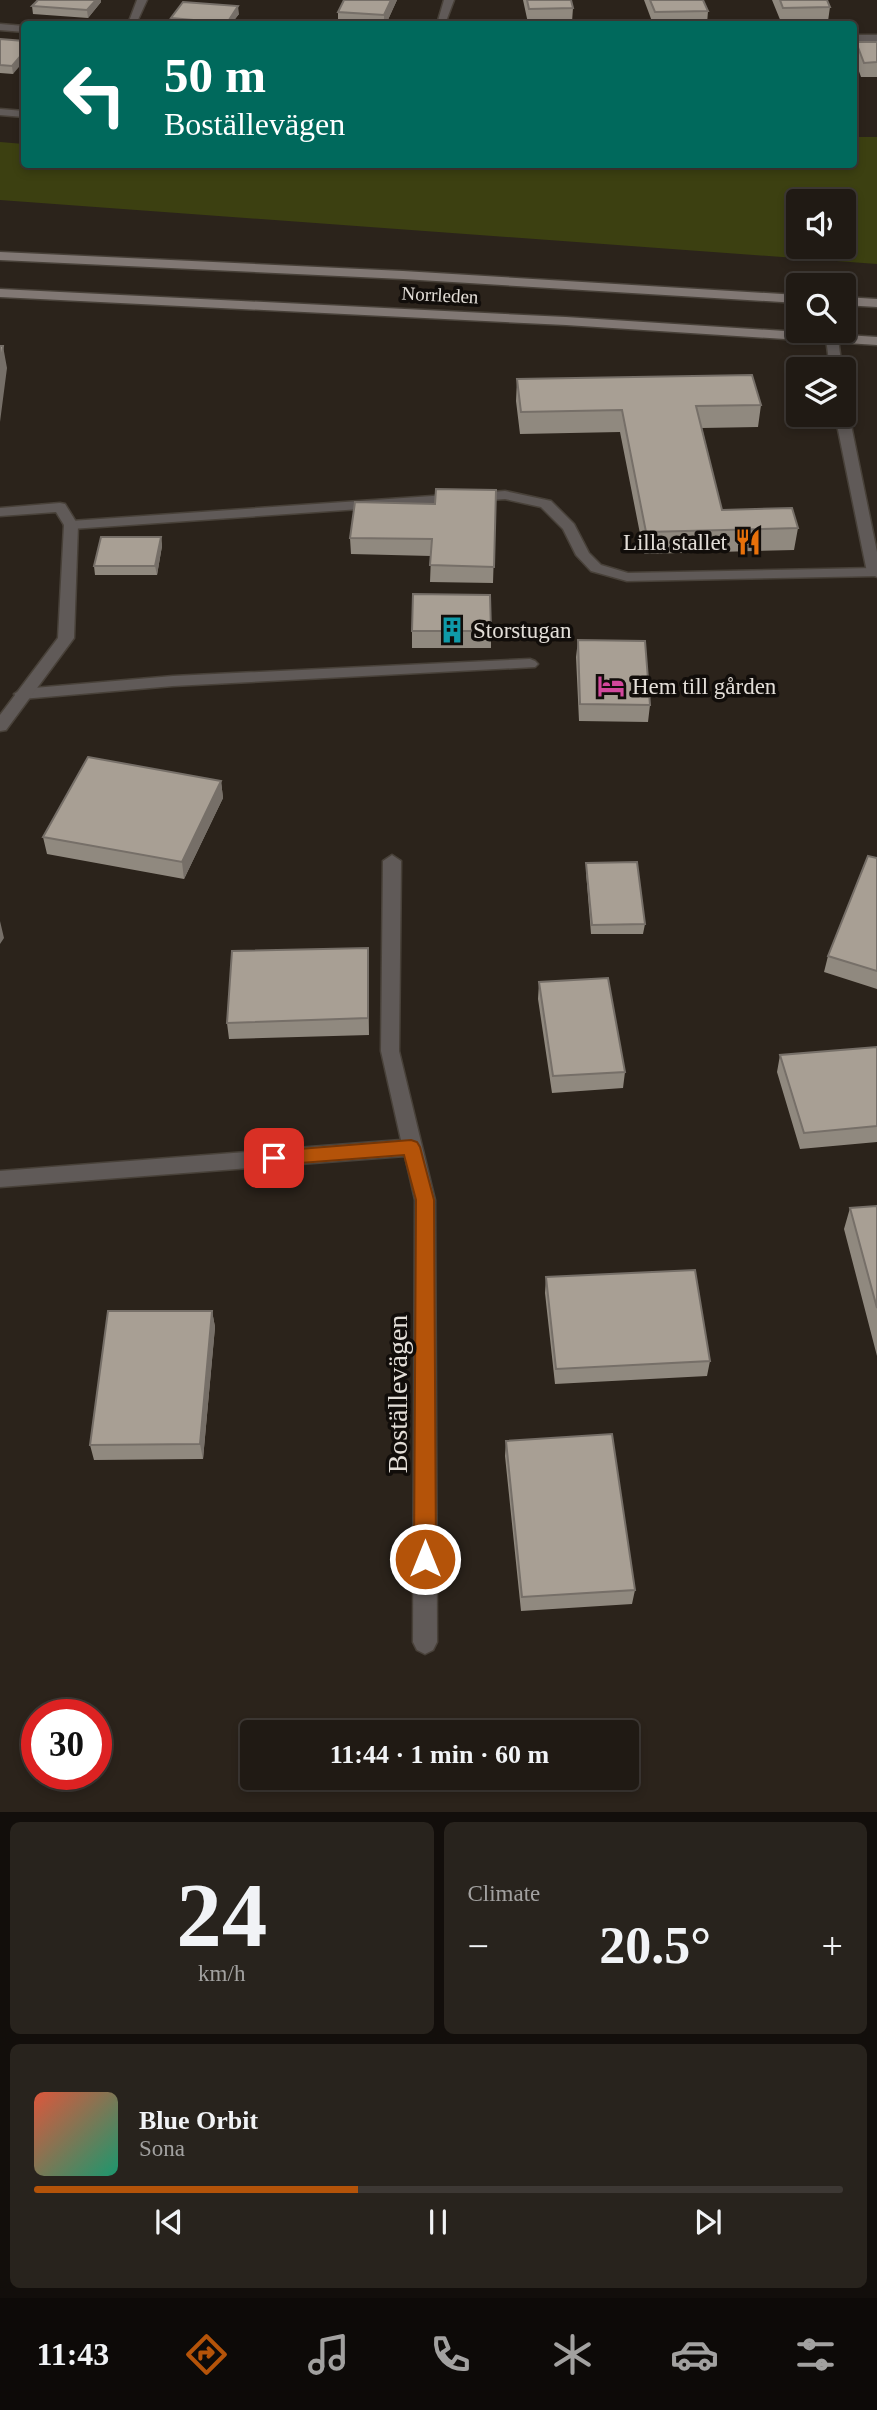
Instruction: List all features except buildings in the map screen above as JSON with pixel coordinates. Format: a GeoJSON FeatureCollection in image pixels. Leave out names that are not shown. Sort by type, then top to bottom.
{"type":"FeatureCollection","features":[{"type":"Feature","properties":{"kind":"main road","name":"Norrleden"},"geometry":{"type":"LineString","coordinates":[[0,256],[403,275],[786,298]]}},
{"type":"Feature","properties":{"kind":"main road","name":"Norrleden"},"geometry":{"type":"LineString","coordinates":[[0,293],[786,333]]}},
{"type":"Feature","properties":{"kind":"main road"},"geometry":{"type":"LineString","coordinates":[[856,302],[877,303]]}},
{"type":"Feature","properties":{"kind":"main road","name":"Norrleden"},"geometry":{"type":"LineString","coordinates":[[856,338],[877,341]]}},
{"type":"Feature","properties":{"kind":"street"},"geometry":{"type":"LineString","coordinates":[[133,21],[142,0]]}},
{"type":"Feature","properties":{"kind":"street"},"geometry":{"type":"LineString","coordinates":[[442,21],[449,0]]}},
{"type":"Feature","properties":{"kind":"street"},"geometry":{"type":"LineString","coordinates":[[0,27],[21,29]]}},
{"type":"Feature","properties":{"kind":"street"},"geometry":{"type":"LineString","coordinates":[[857,38],[877,38]]}},
{"type":"Feature","properties":{"kind":"street"},"geometry":{"type":"LineString","coordinates":[[0,112],[21,114]]}},
{"type":"Feature","properties":{"kind":"street"},"geometry":{"type":"LineString","coordinates":[[71,525],[505,495],[546,504],[569,527],[583,555],[596,568],[627,577],[876,573],[845,427]]}},
{"type":"Feature","properties":{"kind":"street"},"geometry":{"type":"LineString","coordinates":[[0,512],[60,507],[71,525],[66,638],[0,726]]}},
{"type":"Feature","properties":{"kind":"street"},"geometry":{"type":"LineString","coordinates":[[22,694],[173,681],[530,664]]}},
{"type":"Feature","properties":{"kind":"street","name":"Boställevägen"},"geometry":{"type":"LineString","coordinates":[[392,861],[390,1051],[425,1200],[425,1642]]}},
{"type":"Feature","properties":{"kind":"street"},"geometry":{"type":"LineString","coordinates":[[0,1179],[411,1147]]}},
{"type":"Feature","properties":{"kind":"green space"},"geometry":{"type":"Polygon","coordinates":[[[857,137],[877,137],[877,264],[808,259],[856,259],[856,189],[786,189],[786,257],[0,200],[0,142],[21,144],[21,168],[857,168],[857,137]]]}},
{"type":"Feature","properties":{"kind":"place","name":"Lilla stallet"},"geometry":{"type":"Point","coordinates":[748,542]}},
{"type":"Feature","properties":{"kind":"place","name":"Storstugan"},"geometry":{"type":"Point","coordinates":[452,630]}},
{"type":"Feature","properties":{"kind":"place","name":"Hem till gården"},"geometry":{"type":"Point","coordinates":[611,686]}},
{"type":"Feature","properties":{"kind":"route"},"geometry":{"type":"LineString","coordinates":[[274,1158],[411,1147],[425,1200],[425,1559]]}}]}
